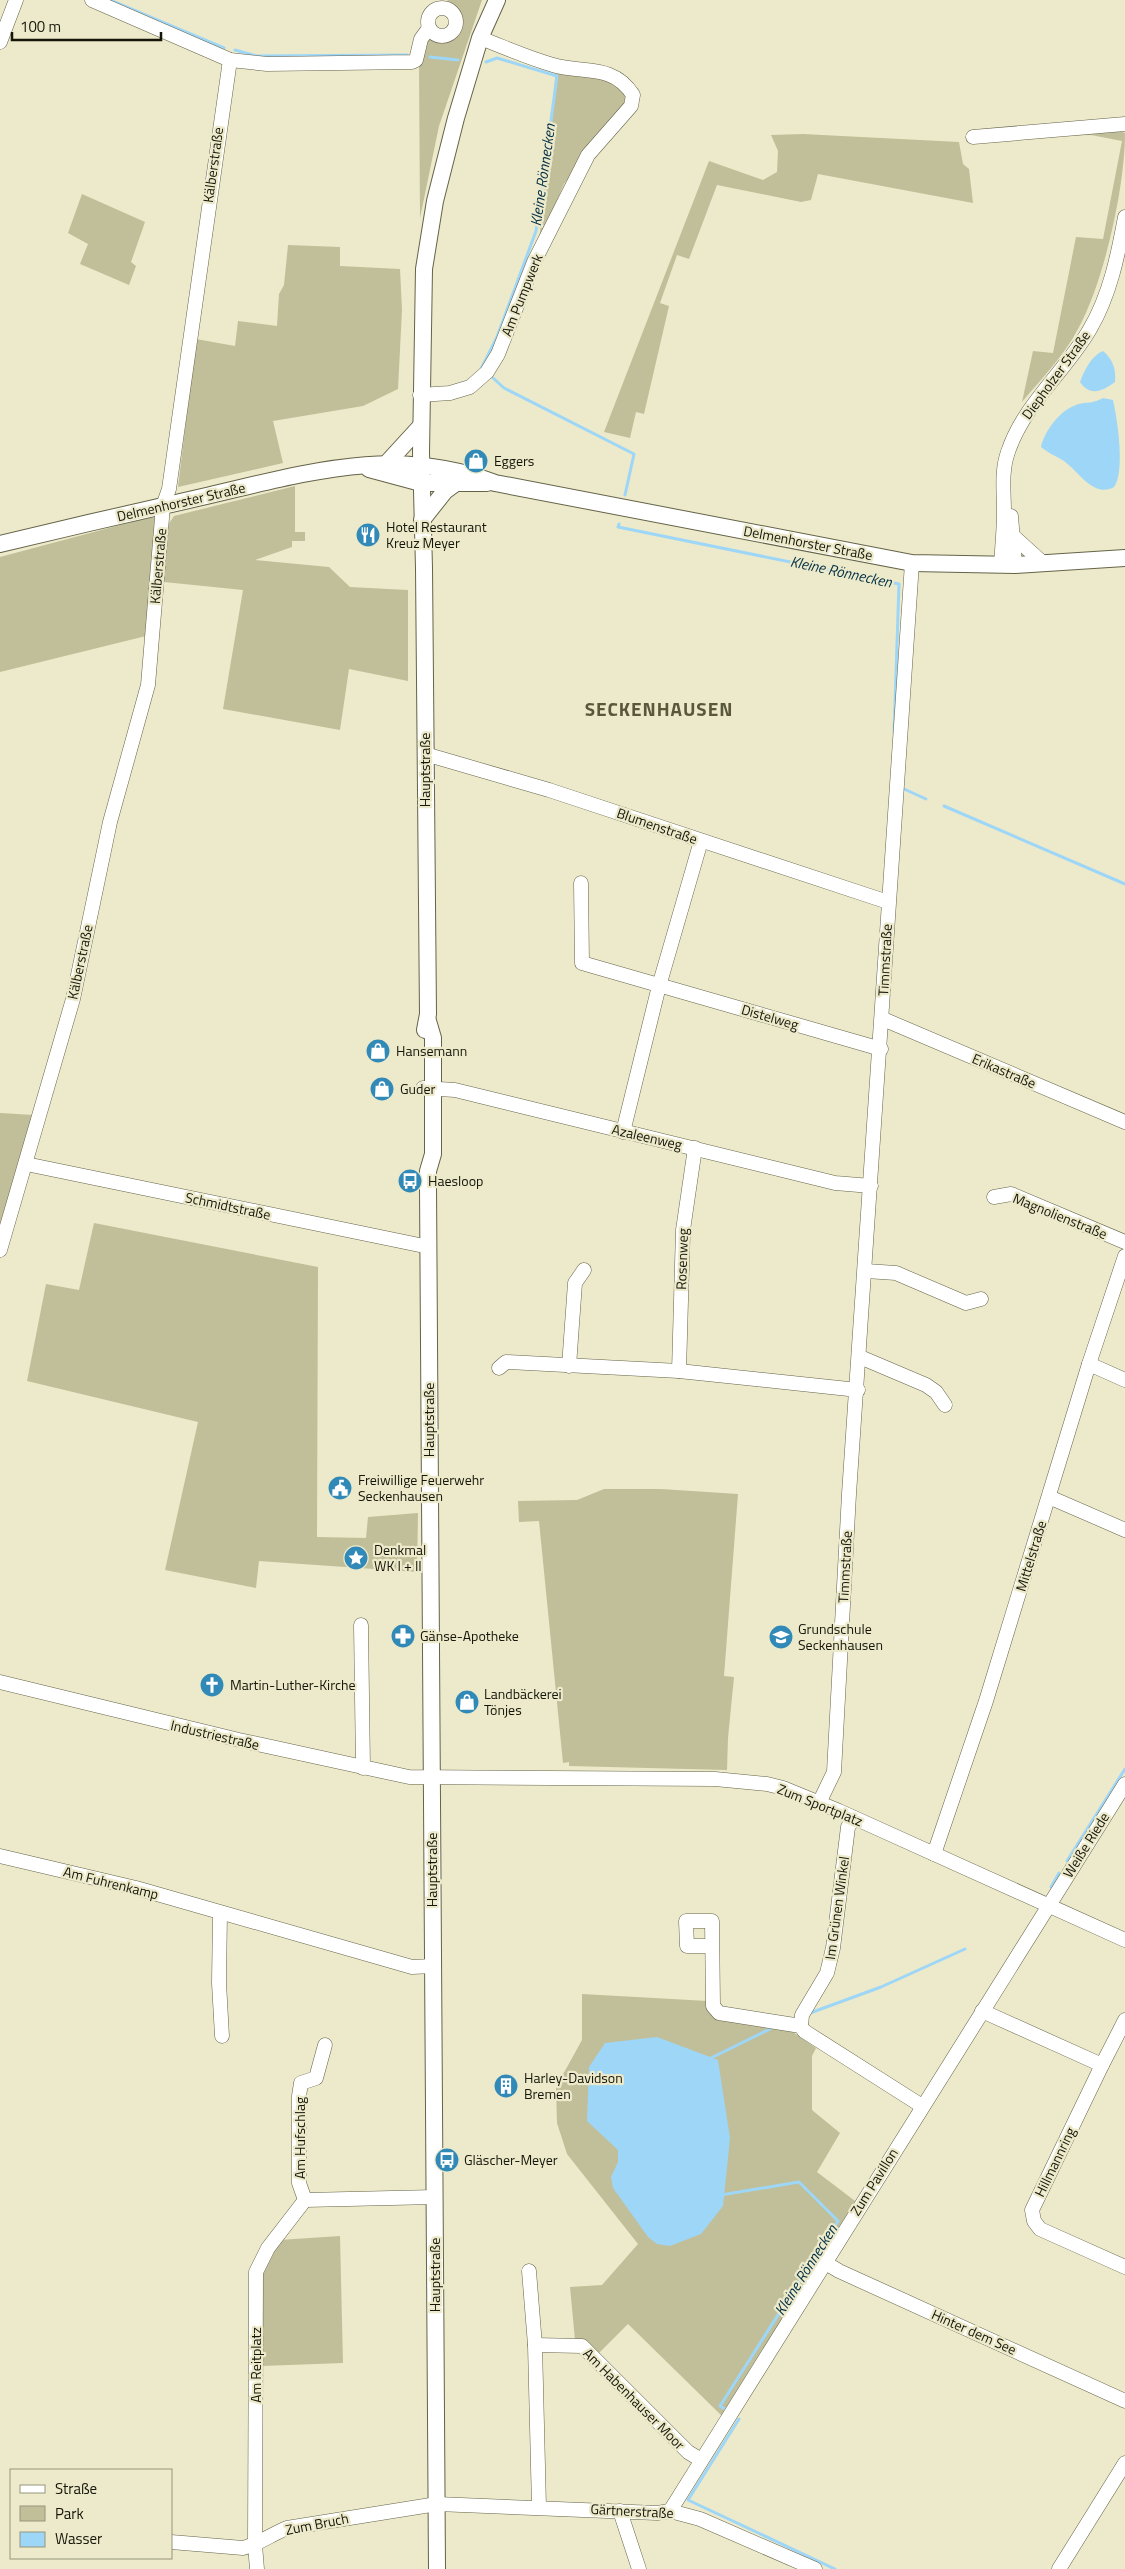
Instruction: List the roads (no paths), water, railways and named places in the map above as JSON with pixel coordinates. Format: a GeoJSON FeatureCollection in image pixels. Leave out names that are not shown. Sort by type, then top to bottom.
{"type":"FeatureCollection","features":[{"type":"Feature","properties":{"kind":"main road","name":"Hauptstraße"},"geometry":{"type":"LineString","coordinates":[[437,2569],[429,1247],[428,1171],[424,1154],[428,1088],[423,1038],[428,1021],[420,395],[426,245],[456,118],[480,38],[497,0]]}},
{"type":"Feature","properties":{"kind":"main road"},"geometry":{"type":"LineString","coordinates":[[387,463],[420,427]]}},
{"type":"Feature","properties":{"kind":"main road","name":"Delmenhorster Straße"},"geometry":{"type":"LineString","coordinates":[[0,544],[313,471],[387,463],[421,464],[466,472],[495,483],[912,563],[1008,565],[1125,558]]}},
{"type":"Feature","properties":{"kind":"main road","name":"Delmenhorster Straße"},"geometry":{"type":"LineString","coordinates":[[363,466],[421,483],[495,483]]}},
{"type":"Feature","properties":{"kind":"main road"},"geometry":{"type":"LineString","coordinates":[[422,520],[445,491],[456,483]]}},
{"type":"Feature","properties":{"kind":"street"},"geometry":{"type":"LineString","coordinates":[[0,42],[16,0]]}},
{"type":"Feature","properties":{"kind":"street"},"geometry":{"type":"LineString","coordinates":[[92,0],[230,60],[267,64],[412,62],[416,60],[421,39],[429,28],[429,15],[435,4],[453,14],[455,28],[448,35],[435,35],[429,28]]}},
{"type":"Feature","properties":{"kind":"street","name":"Am Pumpwerk"},"geometry":{"type":"LineString","coordinates":[[420,395],[450,393],[470,387],[487,372],[498,354],[534,262],[588,155],[631,106],[633,95],[628,87],[614,76],[583,68],[555,66],[480,38]]}},
{"type":"Feature","properties":{"kind":"street","name":"Kälberstraße"},"geometry":{"type":"LineString","coordinates":[[0,1250],[73,999],[110,822],[148,685],[163,506],[168,489],[230,60]]}},
{"type":"Feature","properties":{"kind":"street"},"geometry":{"type":"LineString","coordinates":[[973,137],[1125,124]]}},
{"type":"Feature","properties":{"kind":"street","name":"Diepholzer Straße"},"geometry":{"type":"LineString","coordinates":[[1008,565],[1012,535],[1011,480],[1013,465],[1025,432],[1037,412],[1077,363],[1112,306],[1122,261],[1125,217]]}},
{"type":"Feature","properties":{"kind":"street","name":"Diepholzer Straße"},"geometry":{"type":"LineString","coordinates":[[1008,565],[1004,479],[1007,453],[1026,413],[1090,329],[1104,303],[1122,261]]}},
{"type":"Feature","properties":{"kind":"street"},"geometry":{"type":"LineString","coordinates":[[1012,535],[1043,563]]}},
{"type":"Feature","properties":{"kind":"street","name":"Timmstraße"},"geometry":{"type":"LineString","coordinates":[[819,1804],[834,1772],[849,1494],[858,1390],[883,1019],[888,902],[912,563]]}},
{"type":"Feature","properties":{"kind":"street","name":"Blumenstraße"},"geometry":{"type":"LineString","coordinates":[[425,754],[550,790],[888,902]]}},
{"type":"Feature","properties":{"kind":"street"},"geometry":{"type":"LineString","coordinates":[[623,1132],[659,986],[701,841]]}},
{"type":"Feature","properties":{"kind":"street","name":"Distelweg"},"geometry":{"type":"LineString","coordinates":[[581,883],[582,963],[880,1049]]}},
{"type":"Feature","properties":{"kind":"street","name":"Erikastraße"},"geometry":{"type":"LineString","coordinates":[[883,1019],[1125,1122]]}},
{"type":"Feature","properties":{"kind":"street","name":"Azaleenweg"},"geometry":{"type":"LineString","coordinates":[[428,1088],[455,1090],[835,1183],[871,1186]]}},
{"type":"Feature","properties":{"kind":"street","name":"Rosenweg"},"geometry":{"type":"LineString","coordinates":[[679,1371],[682,1230],[696,1148]]}},
{"type":"Feature","properties":{"kind":"street","name":"Schmidtstraße"},"geometry":{"type":"LineString","coordinates":[[26,1164],[429,1247]]}},
{"type":"Feature","properties":{"kind":"street","name":"Magnolienstraße"},"geometry":{"type":"LineString","coordinates":[[994,1197],[1011,1194],[1125,1242]]}},
{"type":"Feature","properties":{"kind":"street","name":"Mittelstraße"},"geometry":{"type":"LineString","coordinates":[[934,1854],[986,1701],[1089,1364],[1125,1256]]}},
{"type":"Feature","properties":{"kind":"street"},"geometry":{"type":"LineString","coordinates":[[569,1366],[575,1283],[584,1270]]}},
{"type":"Feature","properties":{"kind":"street"},"geometry":{"type":"LineString","coordinates":[[866,1271],[896,1272],[966,1303],[981,1298]]}},
{"type":"Feature","properties":{"kind":"street"},"geometry":{"type":"LineString","coordinates":[[860,1357],[926,1385],[936,1392],[945,1405]]}},
{"type":"Feature","properties":{"kind":"street"},"geometry":{"type":"LineString","coordinates":[[499,1368],[506,1362],[679,1371],[858,1390]]}},
{"type":"Feature","properties":{"kind":"street"},"geometry":{"type":"LineString","coordinates":[[1089,1364],[1125,1380]]}},
{"type":"Feature","properties":{"kind":"street"},"geometry":{"type":"LineString","coordinates":[[1049,1497],[1125,1530]]}},
{"type":"Feature","properties":{"kind":"street"},"geometry":{"type":"LineString","coordinates":[[361,1625],[363,1768]]}},
{"type":"Feature","properties":{"kind":"street","name":"Industriestraße"},"geometry":{"type":"LineString","coordinates":[[0,1682],[363,1768],[409,1777],[432,1779]]}},
{"type":"Feature","properties":{"kind":"street","name":"Zum Sportplatz"},"geometry":{"type":"LineString","coordinates":[[432,1779],[740,1780],[783,1788],[1125,1940]]}},
{"type":"Feature","properties":{"kind":"street","name":"Weiße Riede"},"geometry":{"type":"LineString","coordinates":[[1048,1906],[1125,1784]]}},
{"type":"Feature","properties":{"kind":"street","name":"Im Grünen Winkel"},"geometry":{"type":"LineString","coordinates":[[801,2026],[802,2015],[827,1973],[833,1948],[848,1827],[854,1818]]}},
{"type":"Feature","properties":{"kind":"street","name":"Am Fuhrenkamp"},"geometry":{"type":"LineString","coordinates":[[0,1856],[136,1888],[412,1967],[433,1966]]}},
{"type":"Feature","properties":{"kind":"street","name":"Zum Pavillon"},"geometry":{"type":"LineString","coordinates":[[670,2510],[1048,1906]]}},
{"type":"Feature","properties":{"kind":"street"},"geometry":{"type":"LineString","coordinates":[[220,1912],[219,1984],[222,2036]]}},
{"type":"Feature","properties":{"kind":"street"},"geometry":{"type":"LineString","coordinates":[[712,1946],[713,2006],[719,2013],[801,2026],[804,2031],[922,2106]]}},
{"type":"Feature","properties":{"kind":"street"},"geometry":{"type":"LineString","coordinates":[[982,2010],[1102,2065]]}},
{"type":"Feature","properties":{"kind":"street","name":"Hillmannring"},"geometry":{"type":"LineString","coordinates":[[1125,2020],[1032,2210],[1034,2221],[1040,2229],[1125,2267]]}},
{"type":"Feature","properties":{"kind":"street","name":"Am Hufschlag"},"geometry":{"type":"LineString","coordinates":[[305,2200],[299,2183],[299,2096],[301,2084],[316,2078],[325,2045]]}},
{"type":"Feature","properties":{"kind":"street"},"geometry":{"type":"LineString","coordinates":[[305,2200],[435,2197]]}},
{"type":"Feature","properties":{"kind":"street","name":"Am Reitplatz"},"geometry":{"type":"LineString","coordinates":[[257,2569],[255,2545],[256,2272],[268,2248],[305,2200]]}},
{"type":"Feature","properties":{"kind":"street","name":"Hinter dem See"},"geometry":{"type":"LineString","coordinates":[[824,2262],[839,2271],[1125,2401]]}},
{"type":"Feature","properties":{"kind":"street"},"geometry":{"type":"LineString","coordinates":[[528,2271],[535,2346],[539,2507]]}},
{"type":"Feature","properties":{"kind":"street","name":"Am Habenhauser Moor"},"geometry":{"type":"LineString","coordinates":[[535,2346],[582,2346],[688,2452],[701,2460]]}},
{"type":"Feature","properties":{"kind":"street"},"geometry":{"type":"LineString","coordinates":[[1059,2569],[1125,2463]]}},
{"type":"Feature","properties":{"kind":"street","name":"Gärtnerstraße"},"geometry":{"type":"LineString","coordinates":[[437,2504],[657,2512],[670,2510],[700,2519],[815,2569]]}},
{"type":"Feature","properties":{"kind":"street","name":"Zum Bruch"},"geometry":{"type":"LineString","coordinates":[[172,2542],[243,2548],[255,2545],[269,2535],[287,2528],[437,2504]]}},
{"type":"Feature","properties":{"kind":"street"},"geometry":{"type":"LineString","coordinates":[[620,2511],[638,2569]]}},
{"type":"Feature","properties":{"kind":"water"},"geometry":{"type":"Polygon","coordinates":[[[1103,351],[1113,365],[1115,382],[1101,390],[1088,390],[1080,382],[1092,360],[1103,351]]]}},
{"type":"Feature","properties":{"kind":"water"},"geometry":{"type":"Polygon","coordinates":[[[1103,398],[1113,400],[1120,459],[1119,471],[1114,487],[1103,490],[1091,485],[1064,461],[1041,447],[1049,428],[1064,412],[1076,405],[1103,398]]]}},
{"type":"Feature","properties":{"kind":"water"},"geometry":{"type":"Polygon","coordinates":[[[657,2037],[718,2060],[730,2138],[723,2206],[701,2234],[670,2246],[657,2244],[648,2237],[613,2188],[611,2177],[618,2162],[618,2150],[587,2121],[589,2067],[605,2043],[657,2037]]]}},
{"type":"Feature","properties":{"kind":"waterway","name":"Kleine Rönnecken"},"geometry":{"type":"LineString","coordinates":[[110,0],[224,48]]}},
{"type":"Feature","properties":{"kind":"waterway","name":"Kleine Rönnecken"},"geometry":{"type":"LineString","coordinates":[[235,50],[257,56],[407,55]]}},
{"type":"Feature","properties":{"kind":"waterway","name":"Kleine Rönnecken"},"geometry":{"type":"LineString","coordinates":[[430,57],[458,60]]}},
{"type":"Feature","properties":{"kind":"waterway","name":"Kleine Rönnecken"},"geometry":{"type":"LineString","coordinates":[[481,369],[497,337],[536,231],[557,76],[497,58],[486,62]]}},
{"type":"Feature","properties":{"kind":"waterway","name":"Kleine Rönnecken"},"geometry":{"type":"LineString","coordinates":[[493,378],[504,388],[634,454],[625,495]]}},
{"type":"Feature","properties":{"kind":"waterway","name":"Kleine Rönnecken"},"geometry":{"type":"LineString","coordinates":[[619,524],[618,527],[899,584],[894,733]]}},
{"type":"Feature","properties":{"kind":"waterway"},"geometry":{"type":"LineString","coordinates":[[904,789],[926,799]]}},
{"type":"Feature","properties":{"kind":"waterway","name":"Kleine Rönnecken"},"geometry":{"type":"LineString","coordinates":[[944,806],[1125,884]]}},
{"type":"Feature","properties":{"kind":"waterway","name":"Kleine Rönnecken"},"geometry":{"type":"LineString","coordinates":[[1067,1861],[1125,1769]]}},
{"type":"Feature","properties":{"kind":"waterway","name":"Kleine Rönnecken"},"geometry":{"type":"LineString","coordinates":[[1051,1887],[1059,1873]]}},
{"type":"Feature","properties":{"kind":"waterway","name":"Kleine Rönnecken"},"geometry":{"type":"LineString","coordinates":[[810,2013],[881,1987],[965,1949]]}},
{"type":"Feature","properties":{"kind":"waterway","name":"Kleine Rönnecken"},"geometry":{"type":"LineString","coordinates":[[709,2059],[770,2029]]}},
{"type":"Feature","properties":{"kind":"waterway","name":"Kleine Rönnecken"},"geometry":{"type":"LineString","coordinates":[[721,2195],[799,2182],[838,2221],[720,2406],[725,2409]]}},
{"type":"Feature","properties":{"kind":"waterway","name":"Kleine Rönnecken"},"geometry":{"type":"LineString","coordinates":[[739,2419],[688,2500],[835,2569]]}},
{"type":"Feature","properties":{"kind":"place","name":"Eggers"},"geometry":{"type":"Point","coordinates":[476,461]}},
{"type":"Feature","properties":{"kind":"place","name":"Hotel Restaurant Kreuz Meyer"},"geometry":{"type":"Point","coordinates":[368,535]}},
{"type":"Feature","properties":{"kind":"place","name":"Hansemann"},"geometry":{"type":"Point","coordinates":[378,1051]}},
{"type":"Feature","properties":{"kind":"place","name":"Guder"},"geometry":{"type":"Point","coordinates":[382,1089]}},
{"type":"Feature","properties":{"kind":"place","name":"Haesloop"},"geometry":{"type":"Point","coordinates":[410,1181]}},
{"type":"Feature","properties":{"kind":"place","name":"Freiwillige Feuerwehr Seckenhausen"},"geometry":{"type":"Point","coordinates":[340,1488]}},
{"type":"Feature","properties":{"kind":"place","name":"Denkmal WK I + II"},"geometry":{"type":"Point","coordinates":[356,1558]}},
{"type":"Feature","properties":{"kind":"place","name":"Gänse-Apotheke"},"geometry":{"type":"Point","coordinates":[403,1636]}},
{"type":"Feature","properties":{"kind":"place","name":"Grundschule Seckenhausen"},"geometry":{"type":"Point","coordinates":[781,1637]}},
{"type":"Feature","properties":{"kind":"place","name":"Martin-Luther-Kirche"},"geometry":{"type":"Point","coordinates":[212,1685]}},
{"type":"Feature","properties":{"kind":"place","name":"Landbäckerei Tönjes"},"geometry":{"type":"Point","coordinates":[467,1702]}},
{"type":"Feature","properties":{"kind":"place","name":"Harley-Davidson Bremen"},"geometry":{"type":"Point","coordinates":[506,2086]}},
{"type":"Feature","properties":{"kind":"place","name":"Gläscher-Meyer"},"geometry":{"type":"Point","coordinates":[447,2160]}},
{"type":"Feature","properties":{"kind":"district","name":"SECKENHAUSEN"},"geometry":{"type":"Point","coordinates":[659,709]}}]}
